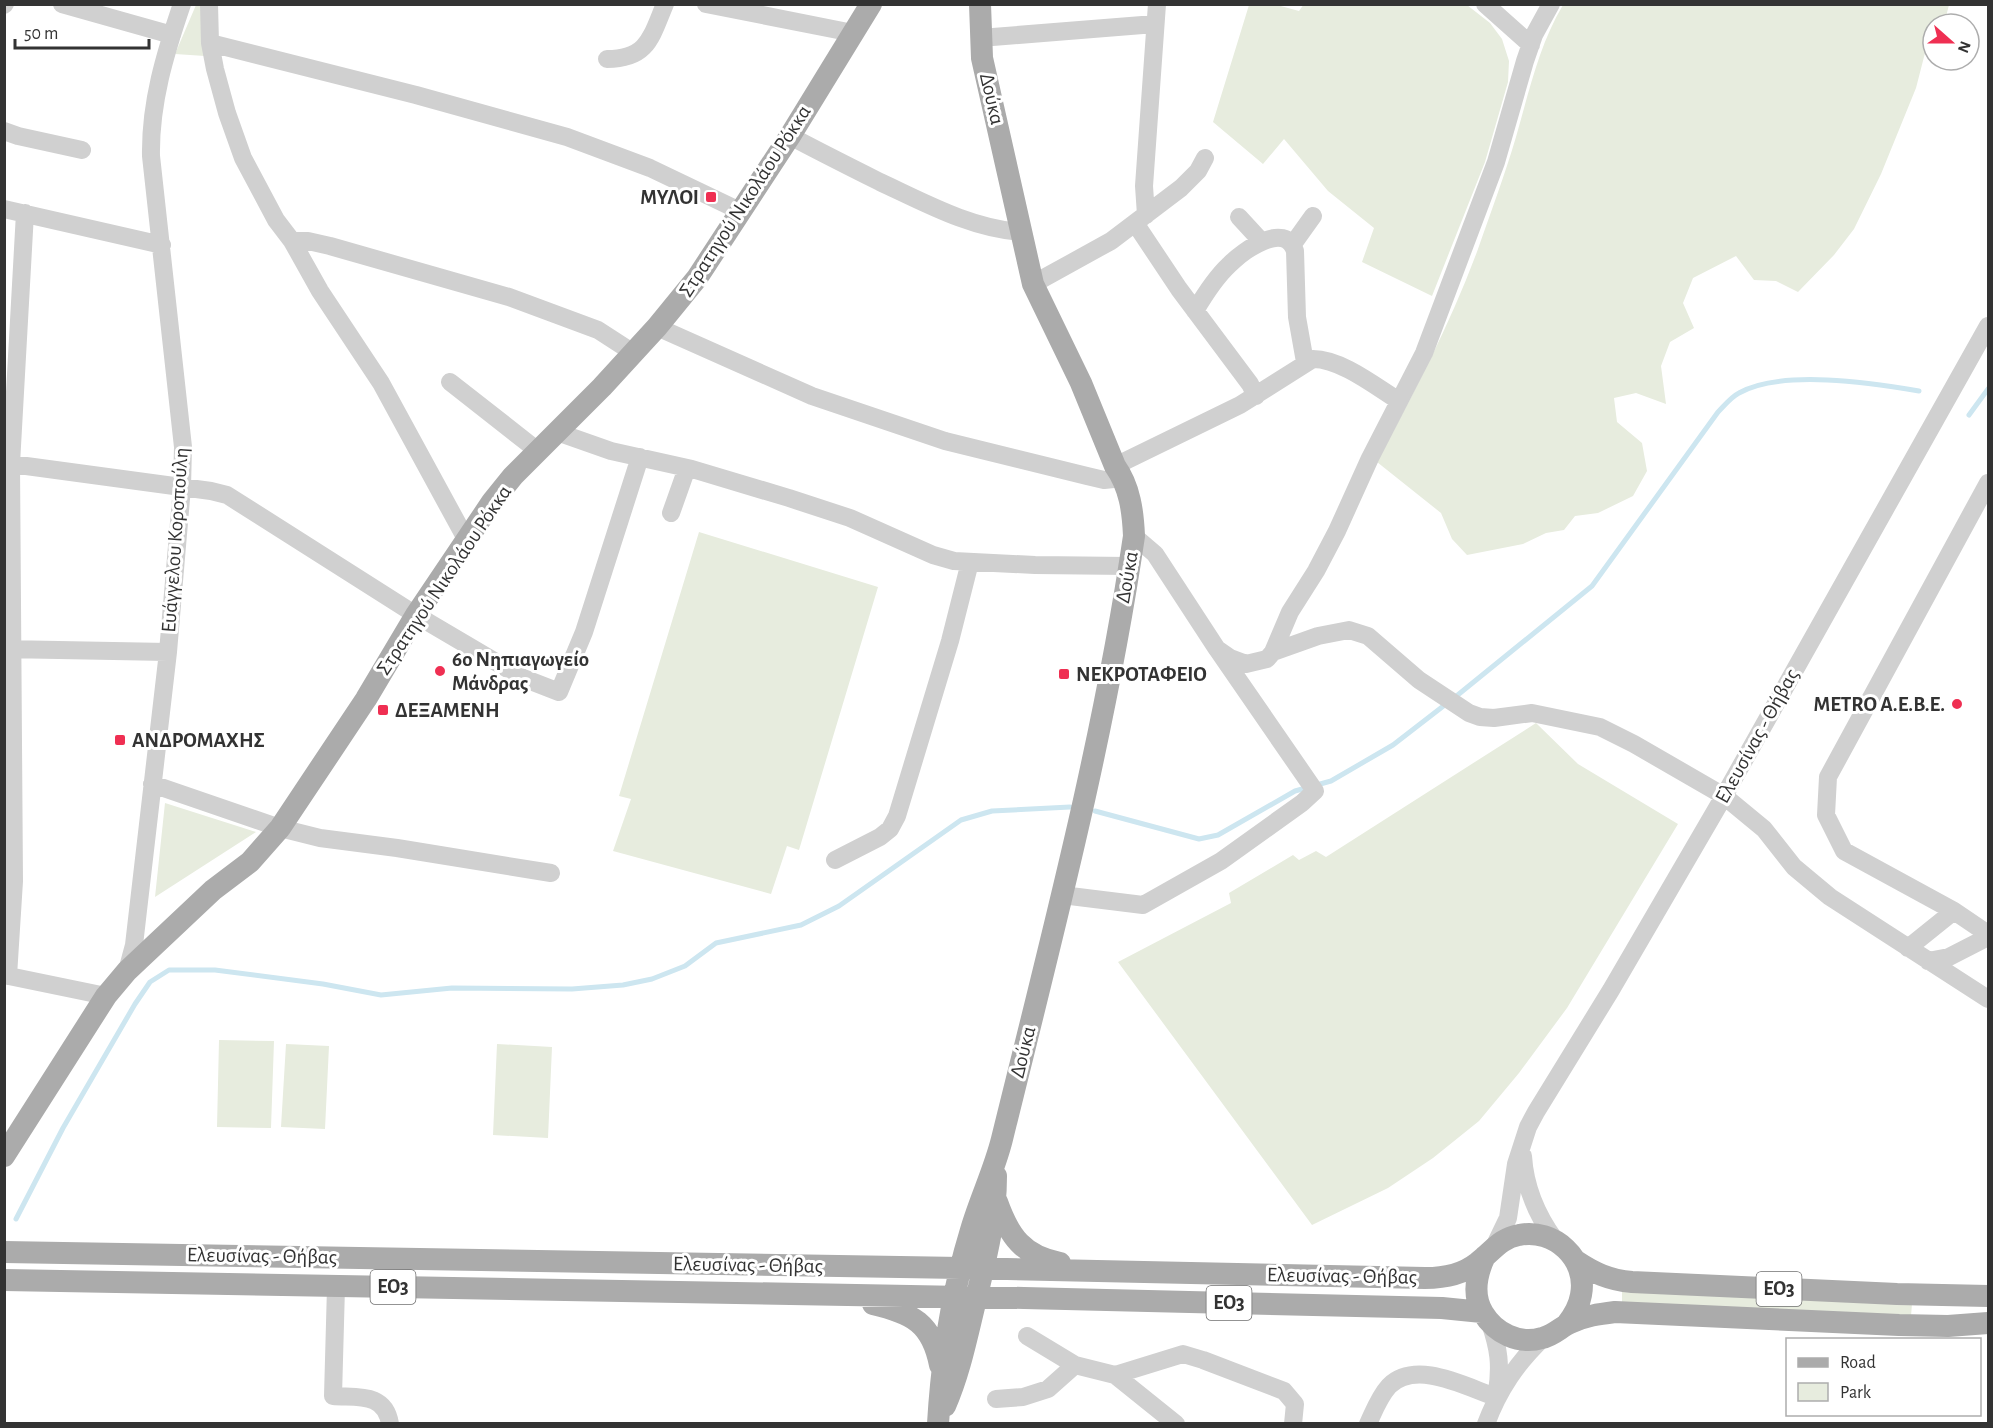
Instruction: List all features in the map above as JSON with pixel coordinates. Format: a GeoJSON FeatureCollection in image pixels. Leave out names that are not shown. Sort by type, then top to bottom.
{"type":"FeatureCollection","features":[{"type":"Feature","properties":{"kind":"main road","name":"Στρατηγού Νικολάου Ρόκκα"},"geometry":{"type":"LineString","coordinates":[[4,1156],[106,996],[127,971],[213,891],[250,862],[280,828],[366,699],[416,615],[492,502],[657,327],[697,278],[790,136],[871,4]]}},
{"type":"Feature","properties":{"kind":"main road","name":"Δούκα"},"geometry":{"type":"LineString","coordinates":[[965,1297],[961,1268],[979,1206],[996,1162],[1062,895],[1097,741],[1134,536],[1130,502],[1119,472],[1082,383],[1033,284],[982,58],[980,4]]}},
{"type":"Feature","properties":{"kind":"main road","name":"Στρατηγού Νικολάου Ρόκκα"},"geometry":{"type":"LineString","coordinates":[[4,1143],[29,1117]]}},
{"type":"Feature","properties":{"kind":"main road","name":"Δούκα"},"geometry":{"type":"LineString","coordinates":[[965,1297],[984,1268],[995,1215],[996,1162]]}},
{"type":"Feature","properties":{"kind":"main road","name":"ΕΟ3"},"geometry":{"type":"LineString","coordinates":[[996,1201],[1016,1241],[1033,1255],[1044,1260],[1102,1271]]}},
{"type":"Feature","properties":{"kind":"main road","name":"Ελευσίνας - Θήβας"},"geometry":{"type":"LineString","coordinates":[[4,1252],[1442,1278],[1458,1274],[1476,1264],[1504,1239],[1517,1235],[1536,1234],[1555,1240]]}},
{"type":"Feature","properties":{"kind":"main road","name":"ΕΟ3"},"geometry":{"type":"LineString","coordinates":[[1555,1240],[1570,1252],[1576,1261],[1599,1275],[1617,1281],[1989,1296]]}},
{"type":"Feature","properties":{"kind":"main road"},"geometry":{"type":"LineString","coordinates":[[1486,1318],[1477,1298],[1476,1283],[1479,1269],[1489,1252]]}},
{"type":"Feature","properties":{"kind":"main road"},"geometry":{"type":"LineString","coordinates":[[1567,1324],[1577,1310],[1582,1294],[1581,1277],[1576,1261]]}},
{"type":"Feature","properties":{"kind":"main road","name":"Ελευσίνας - Θήβας"},"geometry":{"type":"LineString","coordinates":[[4,1280],[1442,1308],[1486,1318],[1501,1332],[1515,1338],[1528,1340],[1543,1338]]}},
{"type":"Feature","properties":{"kind":"main road","name":"ΕΟ3"},"geometry":{"type":"LineString","coordinates":[[831,1295],[890,1308],[916,1319],[931,1336],[941,1369]]}},
{"type":"Feature","properties":{"kind":"main road"},"geometry":{"type":"LineString","coordinates":[[965,1297],[954,1385],[938,1424],[941,1369],[965,1297]]}},
{"type":"Feature","properties":{"kind":"main road","name":"ΕΟ3"},"geometry":{"type":"LineString","coordinates":[[1543,1338],[1584,1317],[1615,1312],[1899,1325],[1948,1326],[1989,1323]]}},
{"type":"Feature","properties":{"kind":"street"},"geometry":{"type":"LineString","coordinates":[[62,4],[172,34]]}},
{"type":"Feature","properties":{"kind":"street","name":"Ευάγγελου Κοροπούλη"},"geometry":{"type":"LineString","coordinates":[[127,971],[134,945],[168,652],[182,487],[183,447],[151,156],[150,126],[172,34],[182,4]]}},
{"type":"Feature","properties":{"kind":"street"},"geometry":{"type":"LineString","coordinates":[[209,4],[210,43],[227,113],[243,158],[276,220],[292,241],[320,291],[381,383],[466,539]]}},
{"type":"Feature","properties":{"kind":"street"},"geometry":{"type":"LineString","coordinates":[[607,59],[619,59],[643,49],[651,39],[664,4]]}},
{"type":"Feature","properties":{"kind":"street"},"geometry":{"type":"LineString","coordinates":[[1157,4],[1141,219],[1195,311],[1250,384],[1256,396]]}},
{"type":"Feature","properties":{"kind":"street"},"geometry":{"type":"LineString","coordinates":[[1485,4],[1531,45]]}},
{"type":"Feature","properties":{"kind":"street"},"geometry":{"type":"LineString","coordinates":[[1216,649],[1246,664],[1267,658],[1273,652],[1290,612],[1316,572],[1370,458],[1424,353],[1496,162],[1531,45],[1551,4]]}},
{"type":"Feature","properties":{"kind":"street"},"geometry":{"type":"LineString","coordinates":[[711,5],[853,33]]}},
{"type":"Feature","properties":{"kind":"street"},"geometry":{"type":"LineString","coordinates":[[980,38],[1155,24]]}},
{"type":"Feature","properties":{"kind":"street"},"geometry":{"type":"LineString","coordinates":[[210,43],[416,95],[567,137],[650,168],[740,211]]}},
{"type":"Feature","properties":{"kind":"street"},"geometry":{"type":"LineString","coordinates":[[4,131],[82,150]]}},
{"type":"Feature","properties":{"kind":"street"},"geometry":{"type":"LineString","coordinates":[[790,136],[921,202],[979,224],[1000,230],[1022,232]]}},
{"type":"Feature","properties":{"kind":"street"},"geometry":{"type":"LineString","coordinates":[[1033,284],[1111,241],[1181,188],[1198,171],[1206,158]]}},
{"type":"Feature","properties":{"kind":"street"},"geometry":{"type":"LineString","coordinates":[[4,209],[162,245]]}},
{"type":"Feature","properties":{"kind":"street"},"geometry":{"type":"LineString","coordinates":[[25,213],[8,464],[8,649],[14,881],[6,976],[106,996]]}},
{"type":"Feature","properties":{"kind":"street"},"geometry":{"type":"LineString","coordinates":[[1305,362],[1297,317],[1296,259],[1293,244],[1313,216]]}},
{"type":"Feature","properties":{"kind":"street"},"geometry":{"type":"LineString","coordinates":[[1239,217],[1262,242]]}},
{"type":"Feature","properties":{"kind":"street"},"geometry":{"type":"LineString","coordinates":[[1195,311],[1207,290],[1230,264],[1262,242],[1275,237],[1283,238],[1293,244]]}},
{"type":"Feature","properties":{"kind":"street"},"geometry":{"type":"LineString","coordinates":[[292,241],[308,241],[330,246],[509,297],[598,330],[632,352]]}},
{"type":"Feature","properties":{"kind":"street","name":"Ελευσίνας - Θήβας"},"geometry":{"type":"LineString","coordinates":[[1489,1252],[1508,1218],[1513,1181],[1522,1143],[1545,1095],[1611,990],[1724,796],[1989,326]]}},
{"type":"Feature","properties":{"kind":"street"},"geometry":{"type":"LineString","coordinates":[[657,327],[812,396],[945,441],[1104,480],[1142,455],[1256,396],[1313,358],[1325,359],[1400,401]]}},
{"type":"Feature","properties":{"kind":"street"},"geometry":{"type":"LineString","coordinates":[[450,382],[538,451]]}},
{"type":"Feature","properties":{"kind":"street"},"geometry":{"type":"LineString","coordinates":[[557,432],[611,451],[687,468],[789,498],[850,518],[933,555],[954,561],[1129,566]]}},
{"type":"Feature","properties":{"kind":"street"},"geometry":{"type":"LineString","coordinates":[[8,464],[227,495],[416,615],[523,678],[558,692],[584,632],[640,457]]}},
{"type":"Feature","properties":{"kind":"street"},"geometry":{"type":"LineString","coordinates":[[671,513],[687,468]]}},
{"type":"Feature","properties":{"kind":"street"},"geometry":{"type":"LineString","coordinates":[[1928,961],[1949,957],[1989,936],[1954,911],[1844,851],[1826,815],[1828,777],[1989,483]]}},
{"type":"Feature","properties":{"kind":"street"},"geometry":{"type":"LineString","coordinates":[[1062,895],[1143,905],[1221,861],[1302,803],[1315,791],[1216,649],[1155,554],[1134,536]]}},
{"type":"Feature","properties":{"kind":"street"},"geometry":{"type":"LineString","coordinates":[[835,860],[880,837],[890,829],[897,816],[950,641],[970,562]]}},
{"type":"Feature","properties":{"kind":"street"},"geometry":{"type":"LineString","coordinates":[[1273,652],[1336,631],[1359,632],[1378,644],[1441,696],[1480,717],[1494,718],[1532,713],[1600,727],[1724,796],[1764,829],[1794,867],[1830,897],[1989,999]]}},
{"type":"Feature","properties":{"kind":"street"},"geometry":{"type":"LineString","coordinates":[[8,649],[168,652]]}},
{"type":"Feature","properties":{"kind":"street"},"geometry":{"type":"LineString","coordinates":[[152,784],[280,828],[320,838],[551,873]]}},
{"type":"Feature","properties":{"kind":"street"},"geometry":{"type":"LineString","coordinates":[[1908,948],[1954,911]]}},
{"type":"Feature","properties":{"kind":"street"},"geometry":{"type":"LineString","coordinates":[[1522,1143],[1525,1174],[1532,1201],[1541,1221],[1555,1240]]}},
{"type":"Feature","properties":{"kind":"street"},"geometry":{"type":"LineString","coordinates":[[336,1287],[333,1396],[370,1399],[380,1403],[388,1413],[390,1424]]}},
{"type":"Feature","properties":{"kind":"street"},"geometry":{"type":"LineString","coordinates":[[1486,1318],[1498,1345],[1500,1363],[1496,1397],[1486,1424]]}},
{"type":"Feature","properties":{"kind":"street"},"geometry":{"type":"LineString","coordinates":[[1027,1336],[1074,1365],[1115,1375],[1176,1424]]}},
{"type":"Feature","properties":{"kind":"street"},"geometry":{"type":"LineString","coordinates":[[1496,1397],[1526,1354],[1543,1338]]}},
{"type":"Feature","properties":{"kind":"street"},"geometry":{"type":"LineString","coordinates":[[1115,1375],[1184,1354],[1284,1391],[1295,1404],[1294,1423]]}},
{"type":"Feature","properties":{"kind":"street"},"geometry":{"type":"LineString","coordinates":[[996,1399],[1023,1397],[1048,1389],[1074,1365]]}},
{"type":"Feature","properties":{"kind":"street"},"geometry":{"type":"LineString","coordinates":[[1368,1424],[1378,1401],[1389,1386],[1403,1376],[1416,1374],[1433,1376],[1496,1397]]}},
{"type":"Feature","properties":{"kind":"green space"},"geometry":{"type":"Polygon","coordinates":[[[1304,4],[1467,5],[1490,23],[1502,39],[1509,61],[1508,82],[1485,162],[1432,296],[1362,262],[1374,228],[1328,191],[1284,139],[1263,164],[1213,122],[1249,5],[1277,5],[1299,11],[1304,4]]]}},
{"type":"Feature","properties":{"kind":"green space"},"geometry":{"type":"Polygon","coordinates":[[[196,5],[203,5],[205,56],[175,54],[196,5]]]}},
{"type":"Feature","properties":{"kind":"green space"},"geometry":{"type":"Polygon","coordinates":[[[1563,5],[1949,5],[1947,12],[1921,12],[1921,69],[1916,88],[1881,174],[1854,229],[1834,255],[1798,292],[1776,281],[1754,280],[1736,256],[1693,278],[1683,303],[1694,328],[1670,342],[1661,366],[1666,404],[1636,393],[1614,398],[1617,422],[1642,443],[1647,471],[1633,496],[1598,513],[1575,516],[1564,530],[1546,533],[1523,544],[1467,555],[1452,539],[1441,513],[1377,462],[1431,357],[1467,277],[1507,165],[1541,52],[1563,5]]]}},
{"type":"Feature","properties":{"kind":"green space"},"geometry":{"type":"Polygon","coordinates":[[[699,532],[878,587],[799,850],[787,846],[771,894],[613,851],[631,799],[619,796],[699,532]]]}},
{"type":"Feature","properties":{"kind":"green space"},"geometry":{"type":"Polygon","coordinates":[[[1536,723],[1578,764],[1678,824],[1567,1008],[1519,1073],[1479,1121],[1433,1158],[1388,1188],[1312,1225],[1118,962],[1231,903],[1229,893],[1293,855],[1299,860],[1316,851],[1326,857],[1536,723]]]}},
{"type":"Feature","properties":{"kind":"green space"},"geometry":{"type":"Polygon","coordinates":[[[165,803],[256,832],[155,897],[165,803]]]}},
{"type":"Feature","properties":{"kind":"green space"},"geometry":{"type":"Polygon","coordinates":[[[219,1040],[274,1041],[271,1128],[217,1127],[219,1040]]]}},
{"type":"Feature","properties":{"kind":"green space"},"geometry":{"type":"Polygon","coordinates":[[[286,1044],[329,1046],[325,1129],[281,1127],[286,1044]]]}},
{"type":"Feature","properties":{"kind":"green space"},"geometry":{"type":"Polygon","coordinates":[[[497,1044],[552,1047],[548,1138],[493,1135],[497,1044]]]}},
{"type":"Feature","properties":{"kind":"green space"},"geometry":{"type":"Polygon","coordinates":[[[1622,1292],[1912,1304],[1911,1316],[1622,1302],[1622,1292]]]}},
{"type":"Feature","properties":{"kind":"waterway"},"geometry":{"type":"LineString","coordinates":[[1454,698],[1592,586],[1718,412],[1736,395],[1757,386],[1778,381],[1802,380],[1852,382],[1919,391]]}},
{"type":"Feature","properties":{"kind":"waterway"},"geometry":{"type":"LineString","coordinates":[[1969,415],[1988,389]]}},
{"type":"Feature","properties":{"kind":"waterway"},"geometry":{"type":"LineString","coordinates":[[1095,811],[1199,839],[1218,835],[1295,791],[1331,781],[1393,745],[1446,704]]}},
{"type":"Feature","properties":{"kind":"waterway"},"geometry":{"type":"LineString","coordinates":[[16,1219],[63,1128],[135,1004],[150,982],[169,970],[215,970],[323,984],[381,995],[452,988],[572,989],[623,985],[652,979],[685,966],[716,943],[801,925],[839,906],[961,820],[992,811],[1070,807]]}},
{"type":"Feature","properties":{"kind":"place","name":"ΜΥΛΟΙ"},"geometry":{"type":"Point","coordinates":[711,197]}},
{"type":"Feature","properties":{"kind":"place","name":"6ο Νηπιαγωγείο Μάνδρας"},"geometry":{"type":"Point","coordinates":[440,671]}},
{"type":"Feature","properties":{"kind":"place","name":"ΝΕΚΡΟΤΑΦΕΙΟ"},"geometry":{"type":"Point","coordinates":[1064,674]}},
{"type":"Feature","properties":{"kind":"place","name":"METRO Α.Ε.Β.Ε."},"geometry":{"type":"Point","coordinates":[1957,704]}},
{"type":"Feature","properties":{"kind":"place","name":"ΔΕΞΑΜΕΝΗ"},"geometry":{"type":"Point","coordinates":[383,710]}},
{"type":"Feature","properties":{"kind":"place","name":"ΑΝΔΡΟΜΑΧΗΣ"},"geometry":{"type":"Point","coordinates":[120,740]}}]}
